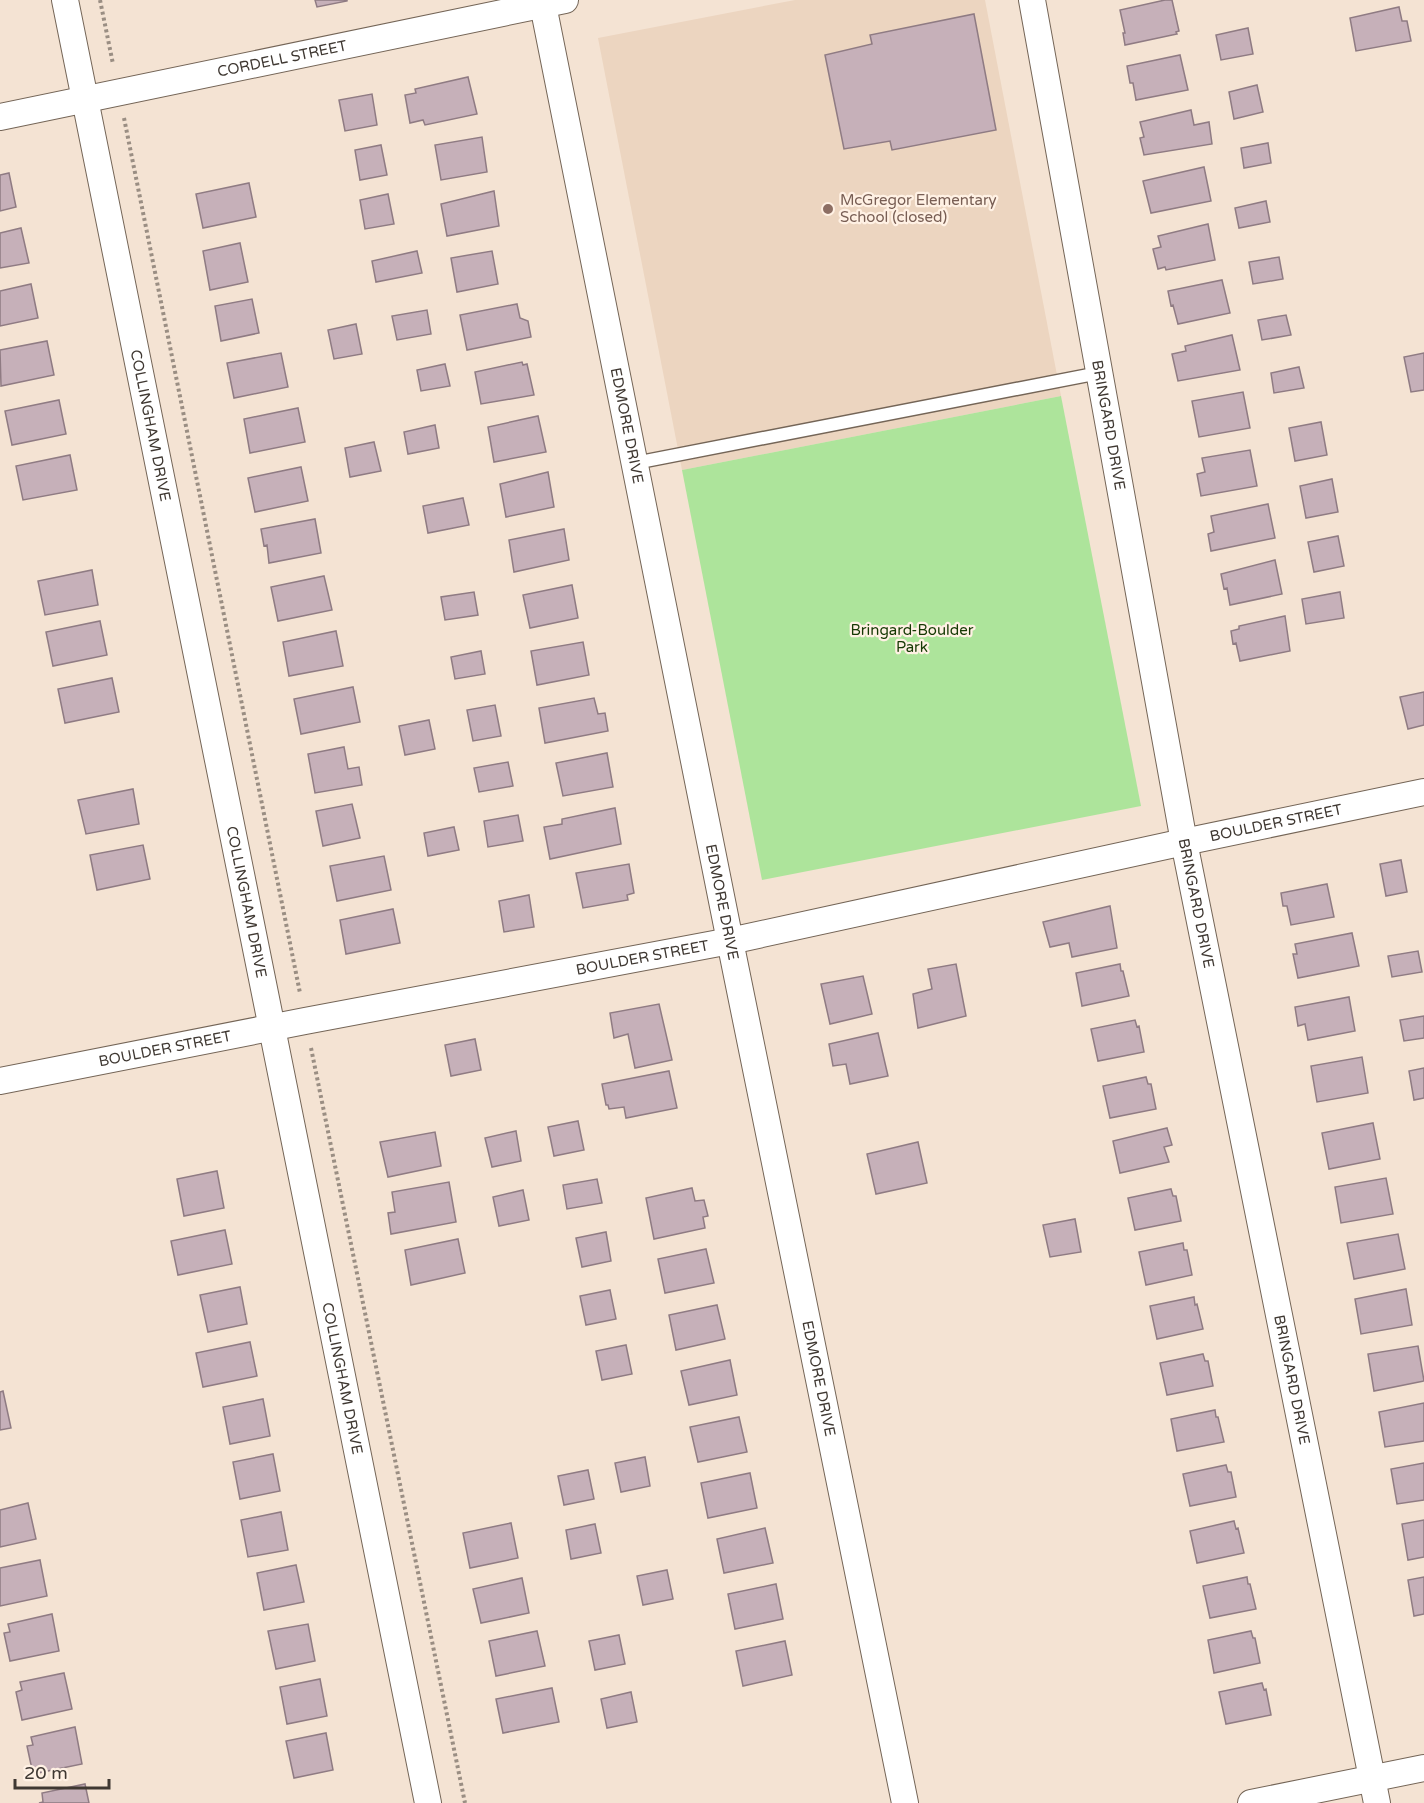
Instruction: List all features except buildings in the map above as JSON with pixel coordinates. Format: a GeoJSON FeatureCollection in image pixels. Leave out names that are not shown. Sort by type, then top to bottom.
{"type":"FeatureCollection","features":[{"type":"Feature","properties":{"kind":"street","name":"COLLINGHAM DRIVE"},"geometry":{"type":"LineString","coordinates":[[65,0],[428,1803]]}},
{"type":"Feature","properties":{"kind":"street","name":"BRINGARD DRIVE"},"geometry":{"type":"LineString","coordinates":[[1032,0],[1184,842],[1377,1803]]}},
{"type":"Feature","properties":{"kind":"street","name":"CORDELL STREET"},"geometry":{"type":"LineString","coordinates":[[0,117],[550,1]]}},
{"type":"Feature","properties":{"kind":"street","name":"EDMORE DRIVE"},"geometry":{"type":"LineString","coordinates":[[550,1],[634,463],[905,1803]]}},
{"type":"Feature","properties":{"kind":"street","name":"BOULDER STREET"},"geometry":{"type":"LineString","coordinates":[[0,1082],[305,1020],[730,940],[1424,792]]}},
{"type":"Feature","properties":{"kind":"street"},"geometry":{"type":"LineString","coordinates":[[1251,1803],[1424,1768]]}},
{"type":"Feature","properties":{"kind":"lane"},"geometry":{"type":"LineString","coordinates":[[634,463],[1099,372]]}},
{"type":"Feature","properties":{"kind":"path"},"geometry":{"type":"LineString","coordinates":[[100,0],[465,1803]]}},
{"type":"Feature","properties":{"kind":"shaded area","name":"McGregor Elementary School (closed)"},"geometry":{"type":"Polygon","coordinates":[[[795,0],[985,0],[1061,396],[682,470],[598,38],[795,0]]]}},
{"type":"Feature","properties":{"kind":"green space","name":"Bringard-Boulder Park"},"geometry":{"type":"Polygon","coordinates":[[[1061,396],[1141,806],[762,880],[682,470],[1061,396]]]}},
{"type":"Feature","properties":{"kind":"place","name":"McGregor Elementary School (closed)"},"geometry":{"type":"Point","coordinates":[828,209]}}]}
